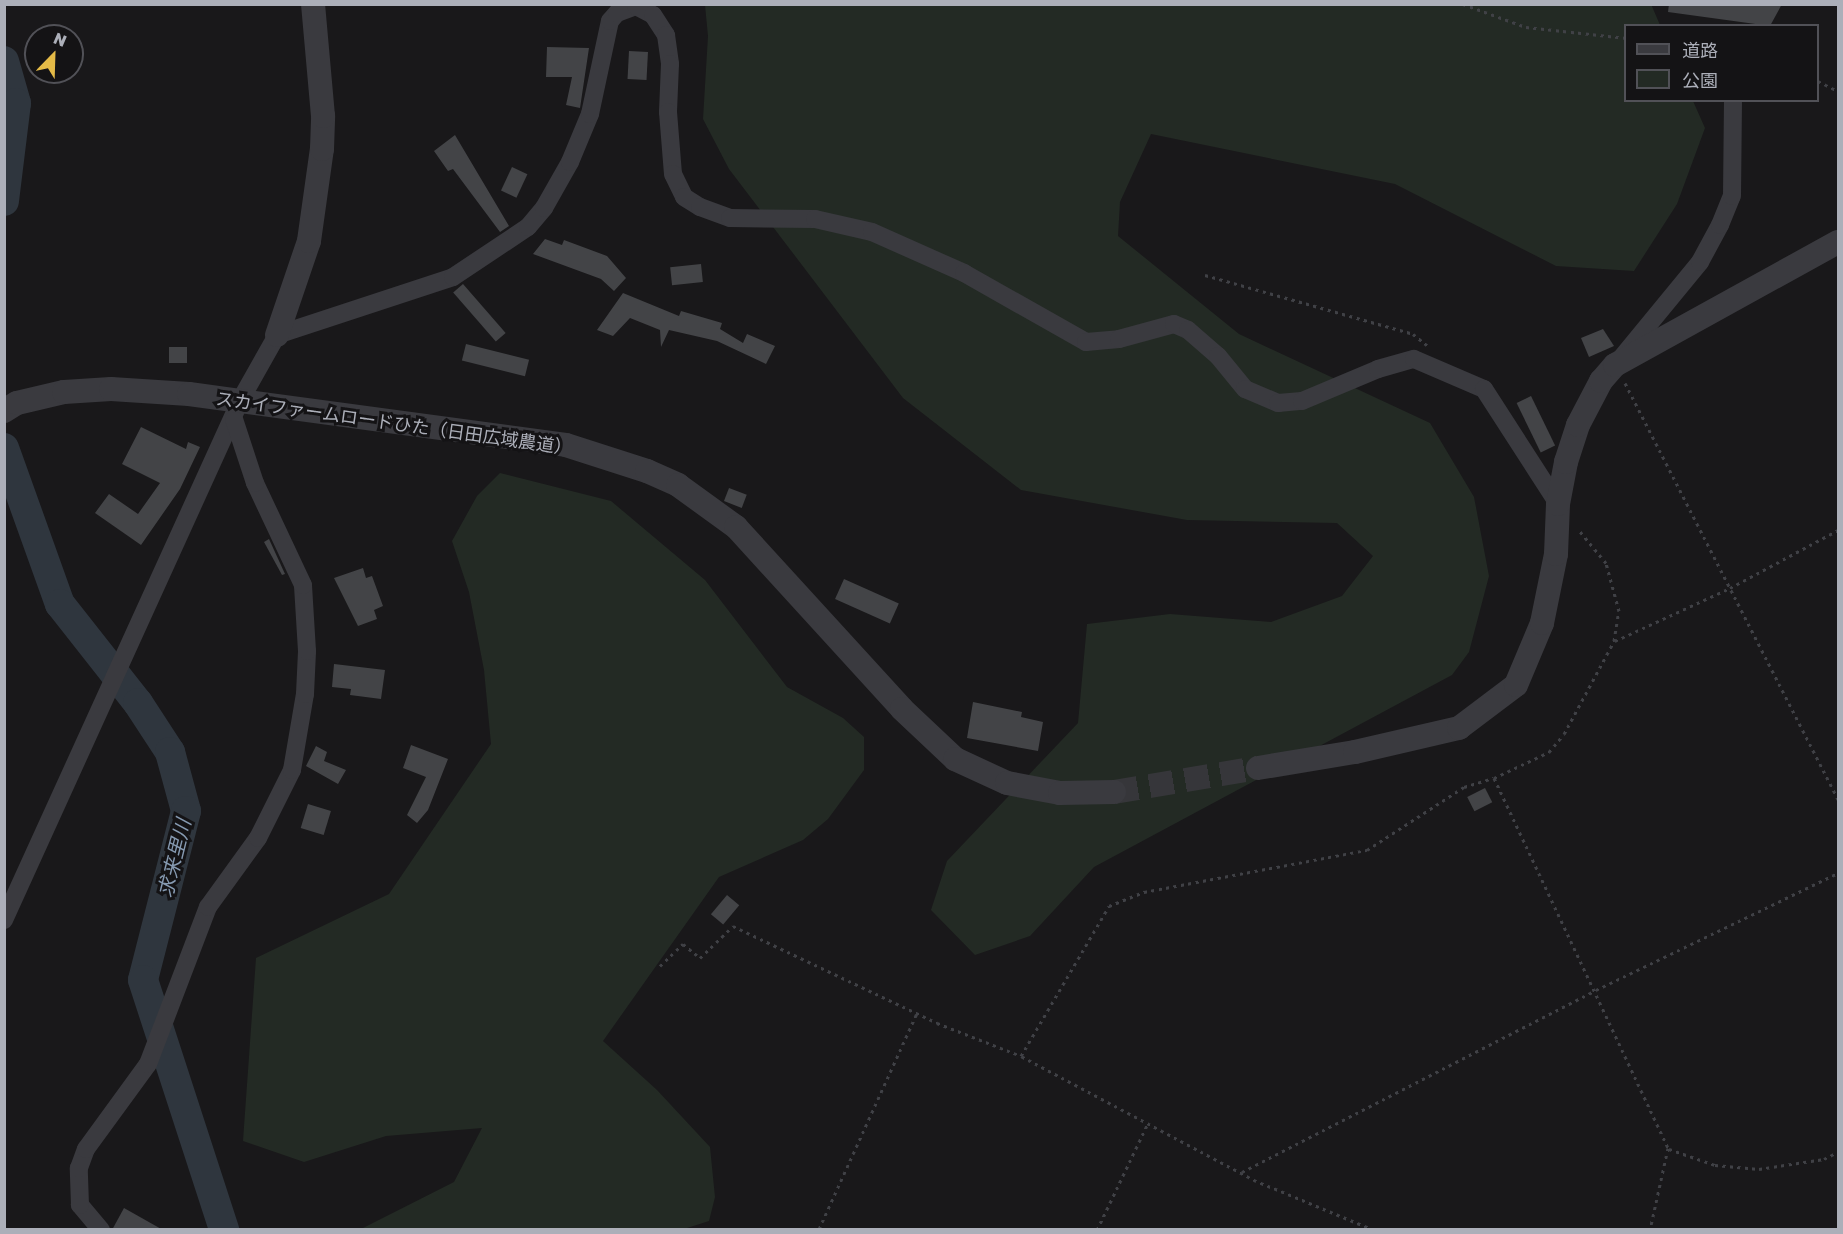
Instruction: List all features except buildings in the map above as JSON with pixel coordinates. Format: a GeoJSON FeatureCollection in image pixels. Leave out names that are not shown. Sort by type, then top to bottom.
{"type":"FeatureCollection","features":[{"type":"Feature","properties":{"kind":"street"},"geometry":{"type":"LineString","coordinates":[[4,920],[238,409],[277,335],[309,241],[322,149],[323,116],[313,4]]}},
{"type":"Feature","properties":{"kind":"street"},"geometry":{"type":"LineString","coordinates":[[277,335],[453,277],[528,227],[544,208],[570,162],[590,114],[610,21],[617,13],[636,6],[653,15],[666,35],[670,64],[668,112],[673,174],[684,198],[700,207],[730,218],[815,219],[872,232],[964,273],[1086,342],[1119,339],[1174,324],[1188,330],[1218,356],[1245,389],[1278,403],[1302,401],[1378,369],[1414,359],[1484,389],[1558,510]]}},
{"type":"Feature","properties":{"kind":"street"},"geometry":{"type":"LineString","coordinates":[[1258,768],[1355,752],[1459,728],[1516,685],[1542,623],[1556,554],[1558,510],[1578,425],[1593,392],[1700,262],[1720,225],[1732,196],[1733,102]]}},
{"type":"Feature","properties":{"kind":"street"},"geometry":{"type":"LineString","coordinates":[[1615,365],[1839,242]]}},
{"type":"Feature","properties":{"kind":"street","name":"スカイファームロードひた（日田広域農道）"},"geometry":{"type":"LineString","coordinates":[[11,407],[64,392],[111,389],[238,409],[566,445],[678,485],[736,527],[902,709],[955,759],[1007,783],[1060,793],[1114,792]]}},
{"type":"Feature","properties":{"kind":"street"},"geometry":{"type":"LineString","coordinates":[[101,1230],[80,1205],[79,1168],[86,1149],[148,1064],[208,907],[258,838],[292,770],[306,673],[303,585],[255,483],[238,409]]}},
{"type":"Feature","properties":{"kind":"path"},"geometry":{"type":"LineString","coordinates":[[1463,4],[1526,27],[1624,38]]}},
{"type":"Feature","properties":{"kind":"path"},"geometry":{"type":"LineString","coordinates":[[1819,81],[1839,91]]}},
{"type":"Feature","properties":{"kind":"path"},"geometry":{"type":"LineString","coordinates":[[1205,275],[1413,334],[1431,348]]}},
{"type":"Feature","properties":{"kind":"path"},"geometry":{"type":"LineString","coordinates":[[1615,365],[1839,800]]}},
{"type":"Feature","properties":{"kind":"path"},"geometry":{"type":"LineString","coordinates":[[1021,1056],[1109,906],[1144,892],[1367,850],[1464,787],[1494,778],[1506,769],[1549,752],[1564,734],[1614,641],[1619,611],[1606,563],[1583,532],[1558,510]]}},
{"type":"Feature","properties":{"kind":"path"},"geometry":{"type":"LineString","coordinates":[[1614,641],[1730,588],[1839,530]]}},
{"type":"Feature","properties":{"kind":"path"},"geometry":{"type":"LineString","coordinates":[[1494,778],[1596,990],[1668,1148],[1650,1230]]}},
{"type":"Feature","properties":{"kind":"path"},"geometry":{"type":"LineString","coordinates":[[1242,1172],[1596,990],[1839,873]]}},
{"type":"Feature","properties":{"kind":"path"},"geometry":{"type":"LineString","coordinates":[[660,966],[683,944],[700,958],[733,926],[917,1013],[1021,1056],[1242,1172],[1374,1230]]}},
{"type":"Feature","properties":{"kind":"path"},"geometry":{"type":"LineString","coordinates":[[819,1229],[917,1013]]}},
{"type":"Feature","properties":{"kind":"path"},"geometry":{"type":"LineString","coordinates":[[1097,1230],[1148,1123]]}},
{"type":"Feature","properties":{"kind":"path"},"geometry":{"type":"LineString","coordinates":[[1668,1148],[1714,1165],[1759,1169],[1824,1159],[1839,1152]]}},
{"type":"Feature","properties":{"kind":"green space"},"geometry":{"type":"Polygon","coordinates":[[[1651,4],[1660,24],[1624,24],[1624,102],[1693,102],[1705,128],[1677,204],[1634,271],[1556,266],[1395,184],[1151,134],[1120,202],[1118,236],[1239,334],[1430,423],[1474,497],[1489,576],[1469,652],[1452,675],[1094,867],[1030,936],[975,955],[931,910],[947,861],[1078,723],[1087,624],[1170,614],[1271,622],[1342,596],[1373,556],[1337,523],[1187,520],[1021,490],[903,398],[729,169],[703,119],[708,36],[705,5],[1651,4]]]}},
{"type":"Feature","properties":{"kind":"green space"},"geometry":{"type":"Polygon","coordinates":[[[500,473],[611,501],[705,580],[787,687],[843,718],[864,737],[864,770],[828,819],[803,840],[719,877],[603,1041],[657,1090],[710,1147],[715,1197],[709,1221],[684,1229],[361,1229],[454,1182],[482,1128],[386,1136],[304,1162],[243,1141],[256,958],[389,894],[491,744],[484,670],[469,592],[452,541],[477,496],[500,473]]]}},
{"type":"Feature","properties":{"kind":"waterway","name":"求来里川"},"geometry":{"type":"LineString","coordinates":[[4,61],[16,103],[4,201]]}},
{"type":"Feature","properties":{"kind":"waterway","name":"求来里川"},"geometry":{"type":"LineString","coordinates":[[4,448],[60,604],[138,703],[170,752],[186,811],[143,980],[224,1230]]}},
{"type":"Feature","properties":{"kind":"tunnel"},"geometry":{"type":"LineString","coordinates":[[1114,792],[1258,768]]}}]}
